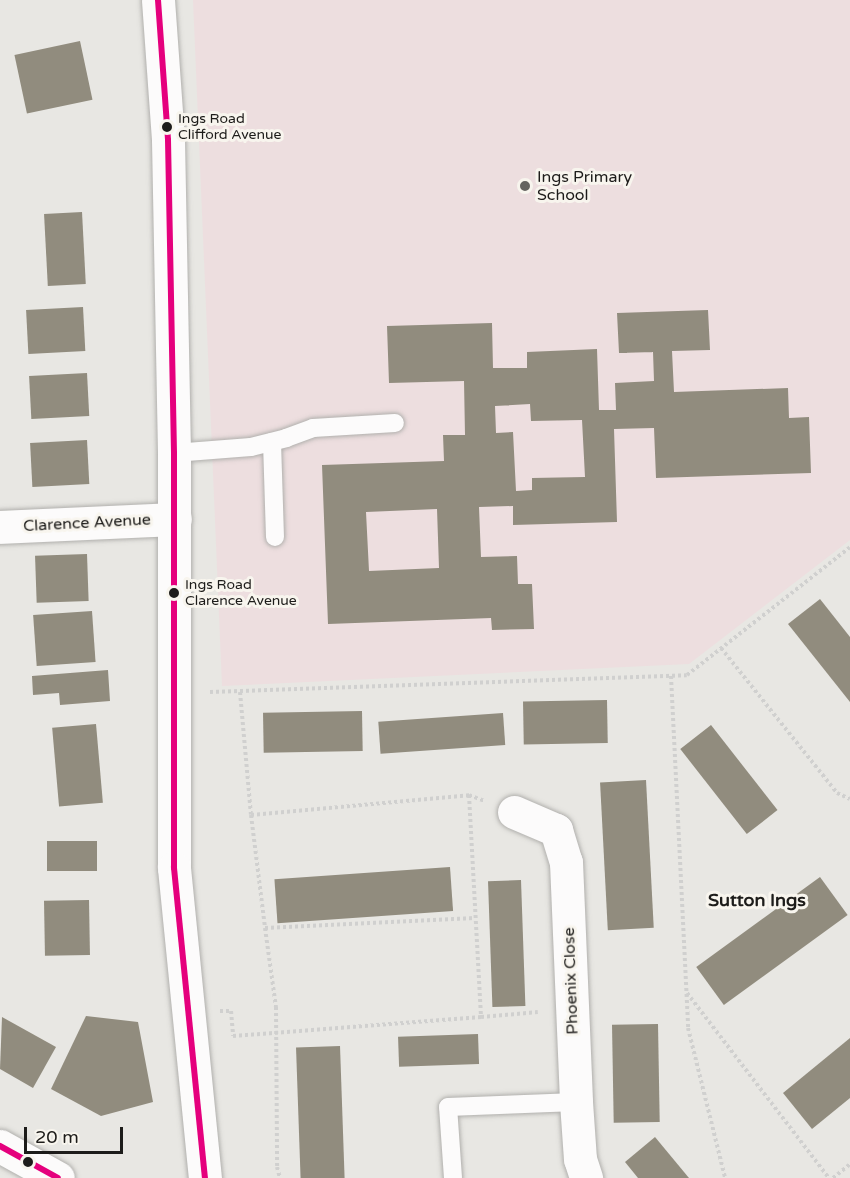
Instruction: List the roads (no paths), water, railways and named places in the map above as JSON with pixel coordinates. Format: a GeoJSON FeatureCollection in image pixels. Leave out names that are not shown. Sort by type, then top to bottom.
{"type":"FeatureCollection","features":[{"type":"Feature","properties":{"kind":"street"},"geometry":{"type":"LineString","coordinates":[[158,0],[168,140],[174,453],[174,868],[205,1178]]}},
{"type":"Feature","properties":{"kind":"street","name":"Clarence Avenue"},"geometry":{"type":"LineString","coordinates":[[0,527],[175,519]]}},
{"type":"Feature","properties":{"kind":"street","name":"Phoenix Close"},"geometry":{"type":"LineString","coordinates":[[514,812],[556,830],[566,862],[576,1102],[580,1159],[586,1178]]}},
{"type":"Feature","properties":{"kind":"street"},"geometry":{"type":"LineString","coordinates":[[0,1146],[58,1178]]}},
{"type":"Feature","properties":{"kind":"lane"},"geometry":{"type":"LineString","coordinates":[[174,453],[251,447],[313,428],[395,423]]}},
{"type":"Feature","properties":{"kind":"lane"},"geometry":{"type":"LineString","coordinates":[[272,442],[275,537]]}},
{"type":"Feature","properties":{"kind":"lane"},"geometry":{"type":"LineString","coordinates":[[453,1178],[448,1107],[576,1102]]}},
{"type":"Feature","properties":{"kind":"place","name":"Ings Road Clifford Avenue"},"geometry":{"type":"Point","coordinates":[167,127]}},
{"type":"Feature","properties":{"kind":"place","name":"Ings Primary School"},"geometry":{"type":"Point","coordinates":[525,186]}},
{"type":"Feature","properties":{"kind":"place","name":"Ings Road Clarence Avenue"},"geometry":{"type":"Point","coordinates":[174,593]}},
{"type":"Feature","properties":{"kind":"district","name":"Sutton Ings"},"geometry":{"type":"Point","coordinates":[757,900]}}]}
